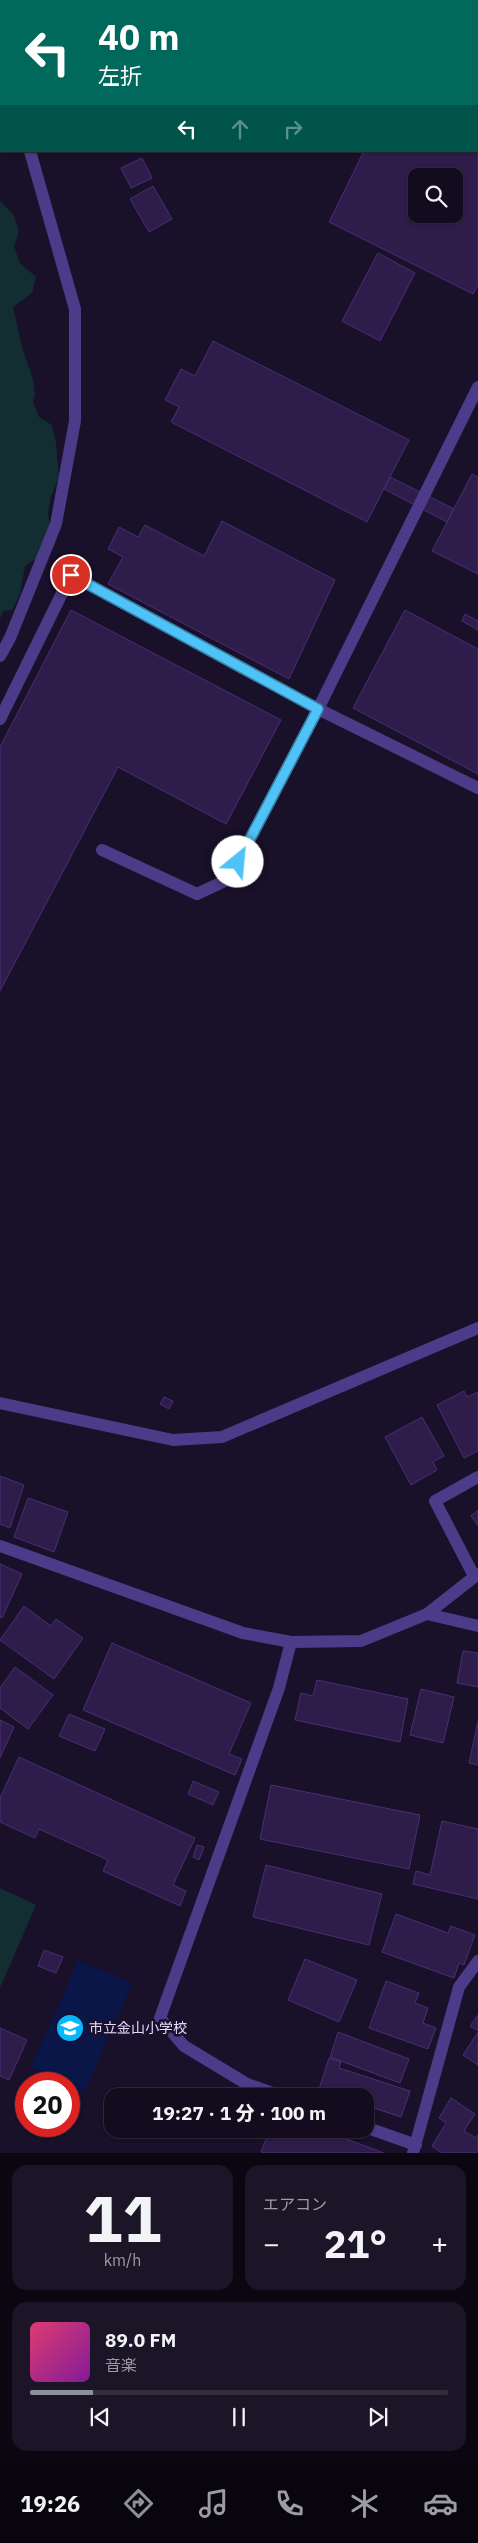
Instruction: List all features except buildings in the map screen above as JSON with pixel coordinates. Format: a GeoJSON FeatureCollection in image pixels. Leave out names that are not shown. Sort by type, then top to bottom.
{"type":"FeatureCollection","features":[{"type":"Feature","properties":{"kind":"street"},"geometry":{"type":"LineString","coordinates":[[0,656],[10,638],[56,524],[76,421],[75,309],[30,152]]}},
{"type":"Feature","properties":{"kind":"street"},"geometry":{"type":"LineString","coordinates":[[102,850],[197,894],[229,879],[318,709],[478,387]]}},
{"type":"Feature","properties":{"kind":"street"},"geometry":{"type":"LineString","coordinates":[[0,719],[71,575],[318,709],[478,788]]}},
{"type":"Feature","properties":{"kind":"street"},"geometry":{"type":"LineString","coordinates":[[0,1403],[173,1440],[222,1437],[478,1328]]}},
{"type":"Feature","properties":{"kind":"street"},"geometry":{"type":"LineString","coordinates":[[0,1546],[243,1633],[291,1642],[361,1641],[427,1614],[476,1575],[435,1501],[478,1477]]}},
{"type":"Feature","properties":{"kind":"street"},"geometry":{"type":"LineString","coordinates":[[427,1614],[478,1626]]}},
{"type":"Feature","properties":{"kind":"street"},"geometry":{"type":"LineString","coordinates":[[258,2088],[247,2084],[184,2046],[160,2018],[279,1688],[291,1642]]}},
{"type":"Feature","properties":{"kind":"street"},"geometry":{"type":"LineString","coordinates":[[374,2131],[414,2149],[459,1987],[478,1961]]}},
{"type":"Feature","properties":{"kind":"green space"},"geometry":{"type":"Polygon","coordinates":[[[0,201],[14,215],[19,232],[14,246],[20,263],[36,277],[32,293],[13,307],[23,351],[33,379],[35,395],[33,402],[39,417],[52,425],[56,443],[59,477],[51,496],[48,514],[54,547],[25,566],[20,594],[12,610],[3,611],[0,619],[0,201]]]}},
{"type":"Feature","properties":{"kind":"green space"},"geometry":{"type":"Polygon","coordinates":[[[0,1888],[36,1905],[0,1988],[0,1888]]]}},
{"type":"Feature","properties":{"kind":"shaded area"},"geometry":{"type":"Polygon","coordinates":[[[78,1960],[132,1983],[85,2092],[80,2090],[80,2072],[40,2072],[31,2068],[78,1960]]]}},
{"type":"Feature","properties":{"kind":"place","name":"市立金山小学校"},"geometry":{"type":"Point","coordinates":[70,2028]}},
{"type":"Feature","properties":{"kind":"route"},"geometry":{"type":"LineString","coordinates":[[71,575],[318,709],[238,862]]}}]}
